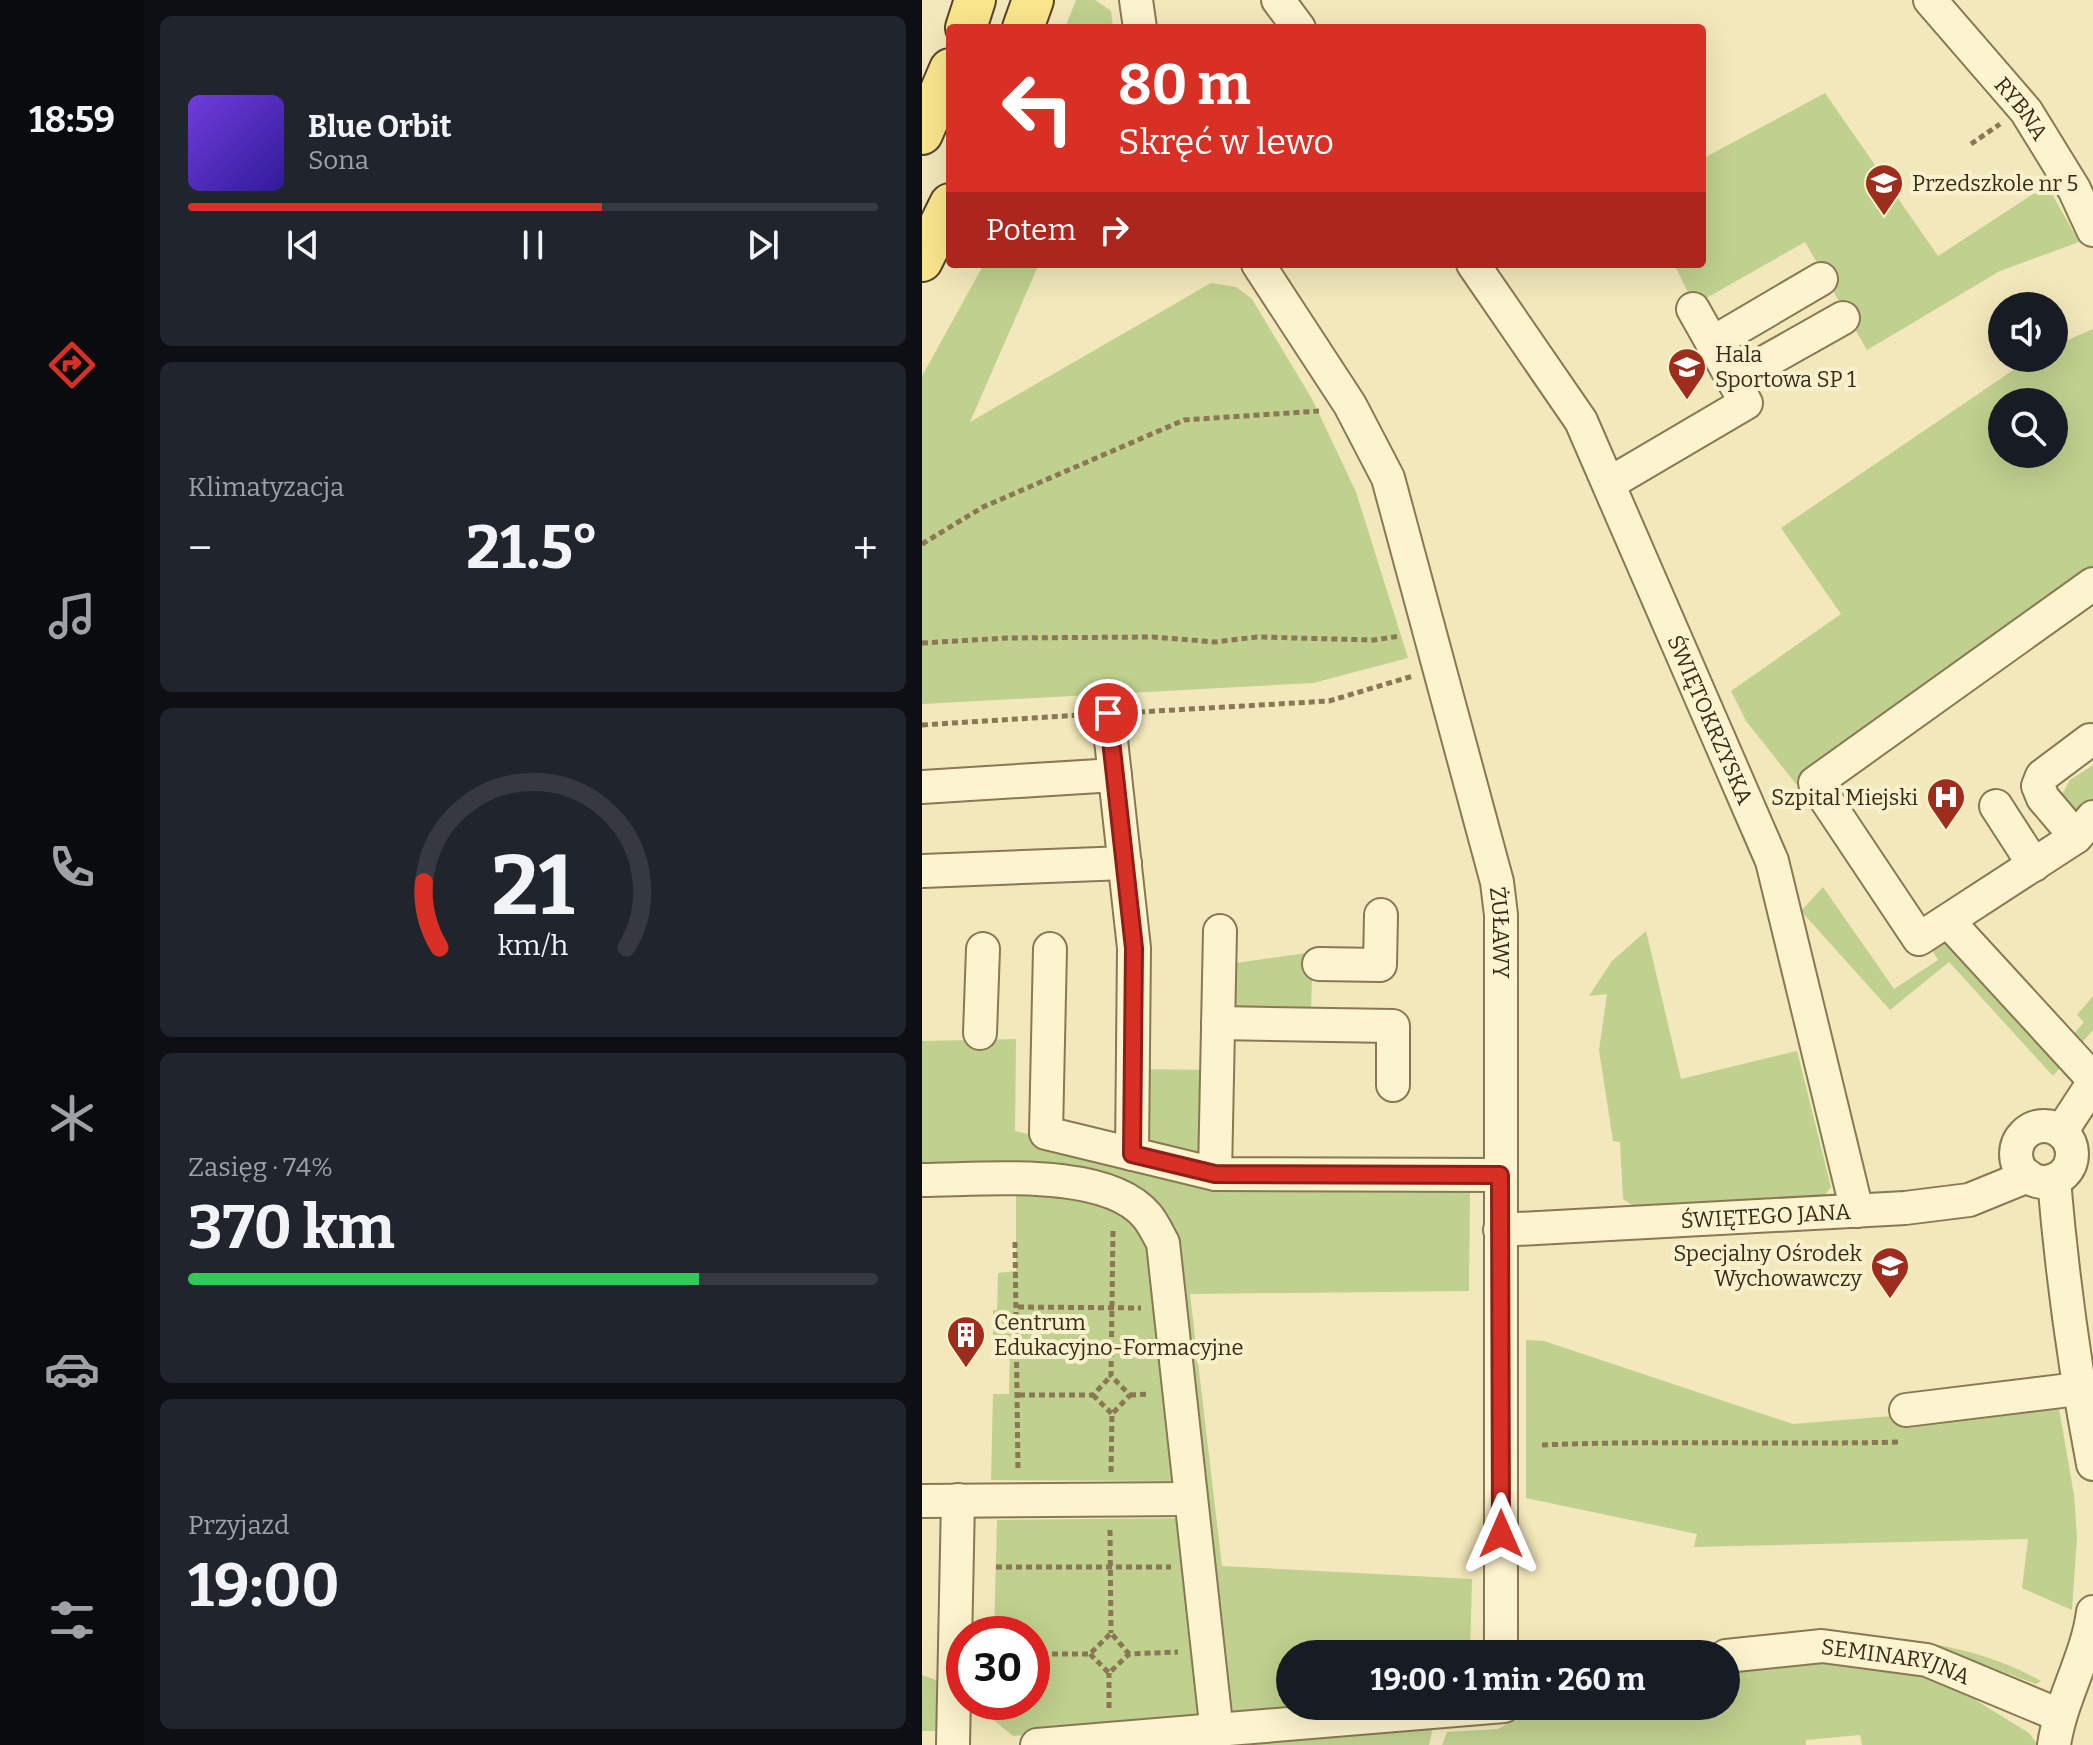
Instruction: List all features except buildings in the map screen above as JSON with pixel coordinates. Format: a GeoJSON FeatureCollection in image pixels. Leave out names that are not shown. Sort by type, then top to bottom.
{"type":"FeatureCollection","features":[{"type":"Feature","properties":{"kind":"main road"},"geometry":{"type":"LineString","coordinates":[[967,24],[975,0]]}},
{"type":"Feature","properties":{"kind":"main road"},"geometry":{"type":"LineString","coordinates":[[1024,24],[1033,0]]}},
{"type":"Feature","properties":{"kind":"main road"},"geometry":{"type":"LineString","coordinates":[[922,134],[946,78]]}},
{"type":"Feature","properties":{"kind":"main road"},"geometry":{"type":"LineString","coordinates":[[922,261],[946,212]]}},
{"type":"Feature","properties":{"kind":"street"},"geometry":{"type":"LineString","coordinates":[[1136,0],[1139,24]]}},
{"type":"Feature","properties":{"kind":"street"},"geometry":{"type":"LineString","coordinates":[[1278,0],[1296,24]]}},
{"type":"Feature","properties":{"kind":"street","name":"RYBNA"},"geometry":{"type":"LineString","coordinates":[[1930,0],[2026,111],[2074,189],[2093,230]]}},
{"type":"Feature","properties":{"kind":"street","name":"ŻUŁAWY"},"geometry":{"type":"LineString","coordinates":[[1261,268],[1350,405],[1388,478],[1497,882],[1501,915],[1501,1640]]}},
{"type":"Feature","properties":{"kind":"street","name":"ŚWIĘTOKRZYSKA"},"geometry":{"type":"LineString","coordinates":[[1476,268],[1581,421],[1772,861],[1857,1211]]}},
{"type":"Feature","properties":{"kind":"street"},"geometry":{"type":"LineString","coordinates":[[1712,343],[1821,279]]}},
{"type":"Feature","properties":{"kind":"street"},"geometry":{"type":"LineString","coordinates":[[1610,483],[1746,403],[1693,309]]}},
{"type":"Feature","properties":{"kind":"street"},"geometry":{"type":"LineString","coordinates":[[1733,380],[1843,318]]}},
{"type":"Feature","properties":{"kind":"street"},"geometry":{"type":"LineString","coordinates":[[2090,740],[2042,776],[2038,786],[2043,798],[2085,827],[2034,865],[1919,939],[1815,783],[2093,584]]}},
{"type":"Feature","properties":{"kind":"street"},"geometry":{"type":"LineString","coordinates":[[1108,713],[1134,948],[1132,1154]]}},
{"type":"Feature","properties":{"kind":"street"},"geometry":{"type":"LineString","coordinates":[[922,787],[1115,775]]}},
{"type":"Feature","properties":{"kind":"street"},"geometry":{"type":"LineString","coordinates":[[1996,806],[2034,865]]}},
{"type":"Feature","properties":{"kind":"street"},"geometry":{"type":"LineString","coordinates":[[923,871],[1125,863]]}},
{"type":"Feature","properties":{"kind":"street"},"geometry":{"type":"LineString","coordinates":[[1319,964],[1380,965],[1381,915]]}},
{"type":"Feature","properties":{"kind":"street"},"geometry":{"type":"LineString","coordinates":[[1948,921],[2093,1081],[2061,1132]]}},
{"type":"Feature","properties":{"kind":"street"},"geometry":{"type":"LineString","coordinates":[[1215,1174],[1220,931]]}},
{"type":"Feature","properties":{"kind":"street"},"geometry":{"type":"LineString","coordinates":[[980,1033],[983,949]]}},
{"type":"Feature","properties":{"kind":"street"},"geometry":{"type":"LineString","coordinates":[[1050,949],[1046,1133],[1215,1174],[1500,1175]]}},
{"type":"Feature","properties":{"kind":"street"},"geometry":{"type":"LineString","coordinates":[[1218,1023],[1393,1026],[1393,1085]]}},
{"type":"Feature","properties":{"kind":"street"},"geometry":{"type":"LineString","coordinates":[[2041,1178],[2068,1169],[2071,1160],[2070,1144],[2061,1132],[2039,1127],[2023,1136],[2018,1144],[2017,1162],[2041,1178],[2056,1229],[2078,1389],[2093,1464]]}},
{"type":"Feature","properties":{"kind":"street","name":"ŚWIĘTEGO JANA"},"geometry":{"type":"LineString","coordinates":[[1500,1230],[1857,1211],[1969,1200],[2041,1178]]}},
{"type":"Feature","properties":{"kind":"street"},"geometry":{"type":"LineString","coordinates":[[922,1180],[1060,1182],[1113,1194],[1147,1215],[1163,1243],[1217,1733]]}},
{"type":"Feature","properties":{"kind":"street"},"geometry":{"type":"LineString","coordinates":[[1917,1408],[2078,1389]]}},
{"type":"Feature","properties":{"kind":"street"},"geometry":{"type":"LineString","coordinates":[[922,1501],[1189,1499]]}},
{"type":"Feature","properties":{"kind":"street"},"geometry":{"type":"LineString","coordinates":[[953,1745],[958,1500]]}},
{"type":"Feature","properties":{"kind":"street"},"geometry":{"type":"LineString","coordinates":[[2056,1730],[2090,1638],[2093,1612]]}},
{"type":"Feature","properties":{"kind":"street","name":"SEMINARYJNA"},"geometry":{"type":"LineString","coordinates":[[1740,1655],[1822,1646],[1927,1660],[2056,1730]]}},
{"type":"Feature","properties":{"kind":"street"},"geometry":{"type":"LineString","coordinates":[[1037,1745],[1367,1720]]}},
{"type":"Feature","properties":{"kind":"path"},"geometry":{"type":"LineString","coordinates":[[1971,144],[2009,118]]}},
{"type":"Feature","properties":{"kind":"path"},"geometry":{"type":"LineString","coordinates":[[922,544],[983,507],[1184,420],[1324,410]]}},
{"type":"Feature","properties":{"kind":"path"},"geometry":{"type":"LineString","coordinates":[[922,643],[1022,637],[1374,640],[1411,632]]}},
{"type":"Feature","properties":{"kind":"path"},"geometry":{"type":"LineString","coordinates":[[922,725],[1329,701],[1423,673]]}},
{"type":"Feature","properties":{"kind":"path"},"geometry":{"type":"LineString","coordinates":[[1093,1395],[1111,1376],[1113,1194]]}},
{"type":"Feature","properties":{"kind":"path"},"geometry":{"type":"LineString","coordinates":[[1015,1242],[1019,1395],[1017,1500]]}},
{"type":"Feature","properties":{"kind":"path"},"geometry":{"type":"LineString","coordinates":[[1018,1307],[1112,1307]]}},
{"type":"Feature","properties":{"kind":"path"},"geometry":{"type":"LineString","coordinates":[[1110,1499],[1112,1414],[1130,1395],[1111,1376]]}},
{"type":"Feature","properties":{"kind":"path"},"geometry":{"type":"LineString","coordinates":[[1019,1395],[1093,1395],[1112,1414]]}},
{"type":"Feature","properties":{"kind":"path"},"geometry":{"type":"LineString","coordinates":[[1542,1445],[1671,1440],[1791,1445],[1931,1439],[1917,1408]]}},
{"type":"Feature","properties":{"kind":"path"},"geometry":{"type":"LineString","coordinates":[[996,1567],[1197,1568]]}},
{"type":"Feature","properties":{"kind":"path"},"geometry":{"type":"LineString","coordinates":[[1110,1567],[1111,1633],[1129,1654]]}},
{"type":"Feature","properties":{"kind":"path"},"geometry":{"type":"LineString","coordinates":[[1050,1654],[1090,1654],[1111,1633]]}},
{"type":"Feature","properties":{"kind":"path"},"geometry":{"type":"LineString","coordinates":[[1090,1654],[1109,1673],[1129,1654],[1207,1651]]}},
{"type":"Feature","properties":{"kind":"green space"},"geometry":{"type":"Polygon","coordinates":[[[1076,0],[1095,0],[1111,11],[1113,24],[1067,24],[1076,0]]]}},
{"type":"Feature","properties":{"kind":"green space","name":"Przedszkole nr 5"},"geometry":{"type":"Polygon","coordinates":[[[1825,93],[1938,256],[2047,185],[2079,242],[2000,271],[1867,350],[1805,242],[1694,305],[1676,268],[1706,268],[1706,157],[1825,93]]]}},
{"type":"Feature","properties":{"kind":"green space"},"geometry":{"type":"Polygon","coordinates":[[[982,268],[1037,268],[970,422],[1211,283],[1236,287],[1252,299],[1312,399],[1356,492],[1408,658],[1313,683],[922,704],[922,376],[982,268]]]}},
{"type":"Feature","properties":{"kind":"green space"},"geometry":{"type":"Polygon","coordinates":[[[2093,329],[2093,574],[1796,784],[1746,721],[1731,691],[1841,614],[1781,528],[2010,372],[2068,372],[2068,340],[2093,329]]]}},
{"type":"Feature","properties":{"kind":"green space"},"geometry":{"type":"Polygon","coordinates":[[[2093,765],[2093,805],[2073,811],[2061,796],[2070,780],[2093,765]]]}},
{"type":"Feature","properties":{"kind":"green space"},"geometry":{"type":"Polygon","coordinates":[[[1823,887],[1894,989],[1938,960],[1926,940],[1948,925],[2061,1048],[2084,1022],[2077,1015],[2093,996],[2093,1030],[2053,1076],[1949,962],[1890,1010],[1801,911],[1823,887]]]}},
{"type":"Feature","properties":{"kind":"green space"},"geometry":{"type":"Polygon","coordinates":[[[1646,931],[1681,1079],[1797,1051],[1831,1187],[1820,1201],[1641,1211],[1623,1199],[1620,1142],[1613,1141],[1599,1050],[1607,994],[1589,996],[1612,961],[1646,931]]]}},
{"type":"Feature","properties":{"kind":"green space"},"geometry":{"type":"Polygon","coordinates":[[[1313,952],[1311,1008],[1236,1009],[1236,963],[1313,952]]]}},
{"type":"Feature","properties":{"kind":"green space"},"geometry":{"type":"Polygon","coordinates":[[[1016,1039],[1015,1131],[1192,1172],[1470,1186],[1469,1291],[1190,1294],[1222,1566],[1472,1579],[1470,1640],[1276,1640],[1276,1714],[1013,1736],[993,1720],[1050,1720],[1050,1616],[994,1616],[997,1520],[1191,1518],[1187,1481],[991,1480],[993,1394],[1009,1394],[1010,1345],[993,1345],[993,1310],[997,1310],[998,1273],[1016,1271],[1016,1169],[922,1168],[922,1041],[1016,1039]]]}},
{"type":"Feature","properties":{"kind":"green space"},"geometry":{"type":"Polygon","coordinates":[[[1133,1069],[1217,1070],[1215,1174],[1132,1154],[1133,1069]]]}},
{"type":"Feature","properties":{"kind":"green space"},"geometry":{"type":"Polygon","coordinates":[[[1526,1340],[1544,1341],[1793,1424],[1892,1416],[1894,1423],[2058,1402],[2074,1495],[2077,1537],[2072,1610],[2022,1588],[2028,1539],[1694,1547],[1697,1534],[1526,1498],[1526,1340]]]}},
{"type":"Feature","properties":{"kind":"green space"},"geometry":{"type":"Polygon","coordinates":[[[1824,1631],[1908,1640],[1989,1658],[2041,1681],[2036,1684],[1964,1657],[1890,1639],[1835,1636],[1740,1641],[1824,1631]]]}},
{"type":"Feature","properties":{"kind":"green space"},"geometry":{"type":"Polygon","coordinates":[[[1797,1659],[1866,1663],[1940,1678],[2029,1733],[2038,1745],[1862,1745],[1860,1735],[1806,1740],[1806,1745],[1442,1745],[1447,1732],[1498,1729],[1517,1720],[1740,1720],[1740,1669],[1797,1659]]]}},
{"type":"Feature","properties":{"kind":"green space"},"geometry":{"type":"Polygon","coordinates":[[[922,1675],[936,1680],[937,1731],[922,1731],[922,1675]]]}},
{"type":"Feature","properties":{"kind":"green space"},"geometry":{"type":"Polygon","coordinates":[[[1434,1722],[1429,1745],[1237,1745],[1243,1738],[1434,1722]]]}},
{"type":"Feature","properties":{"kind":"place","name":"Przedszkole nr 5"},"geometry":{"type":"Point","coordinates":[1884,217]}},
{"type":"Feature","properties":{"kind":"place","name":"Hala Sportowa SP 1"},"geometry":{"type":"Point","coordinates":[1687,401]}},
{"type":"Feature","properties":{"kind":"place","name":"Szpital Miejski"},"geometry":{"type":"Point","coordinates":[1946,831]}},
{"type":"Feature","properties":{"kind":"place","name":"Specjalny Ośrodek Wychowawczy"},"geometry":{"type":"Point","coordinates":[1890,1300]}},
{"type":"Feature","properties":{"kind":"place","name":"Centrum Edukacyjno-Formacyjne"},"geometry":{"type":"Point","coordinates":[966,1369]}},
{"type":"Feature","properties":{"kind":"route"},"geometry":{"type":"LineString","coordinates":[[1108,713],[1134,948],[1132,1154],[1215,1174],[1500,1175],[1501,1534]]}}]}
